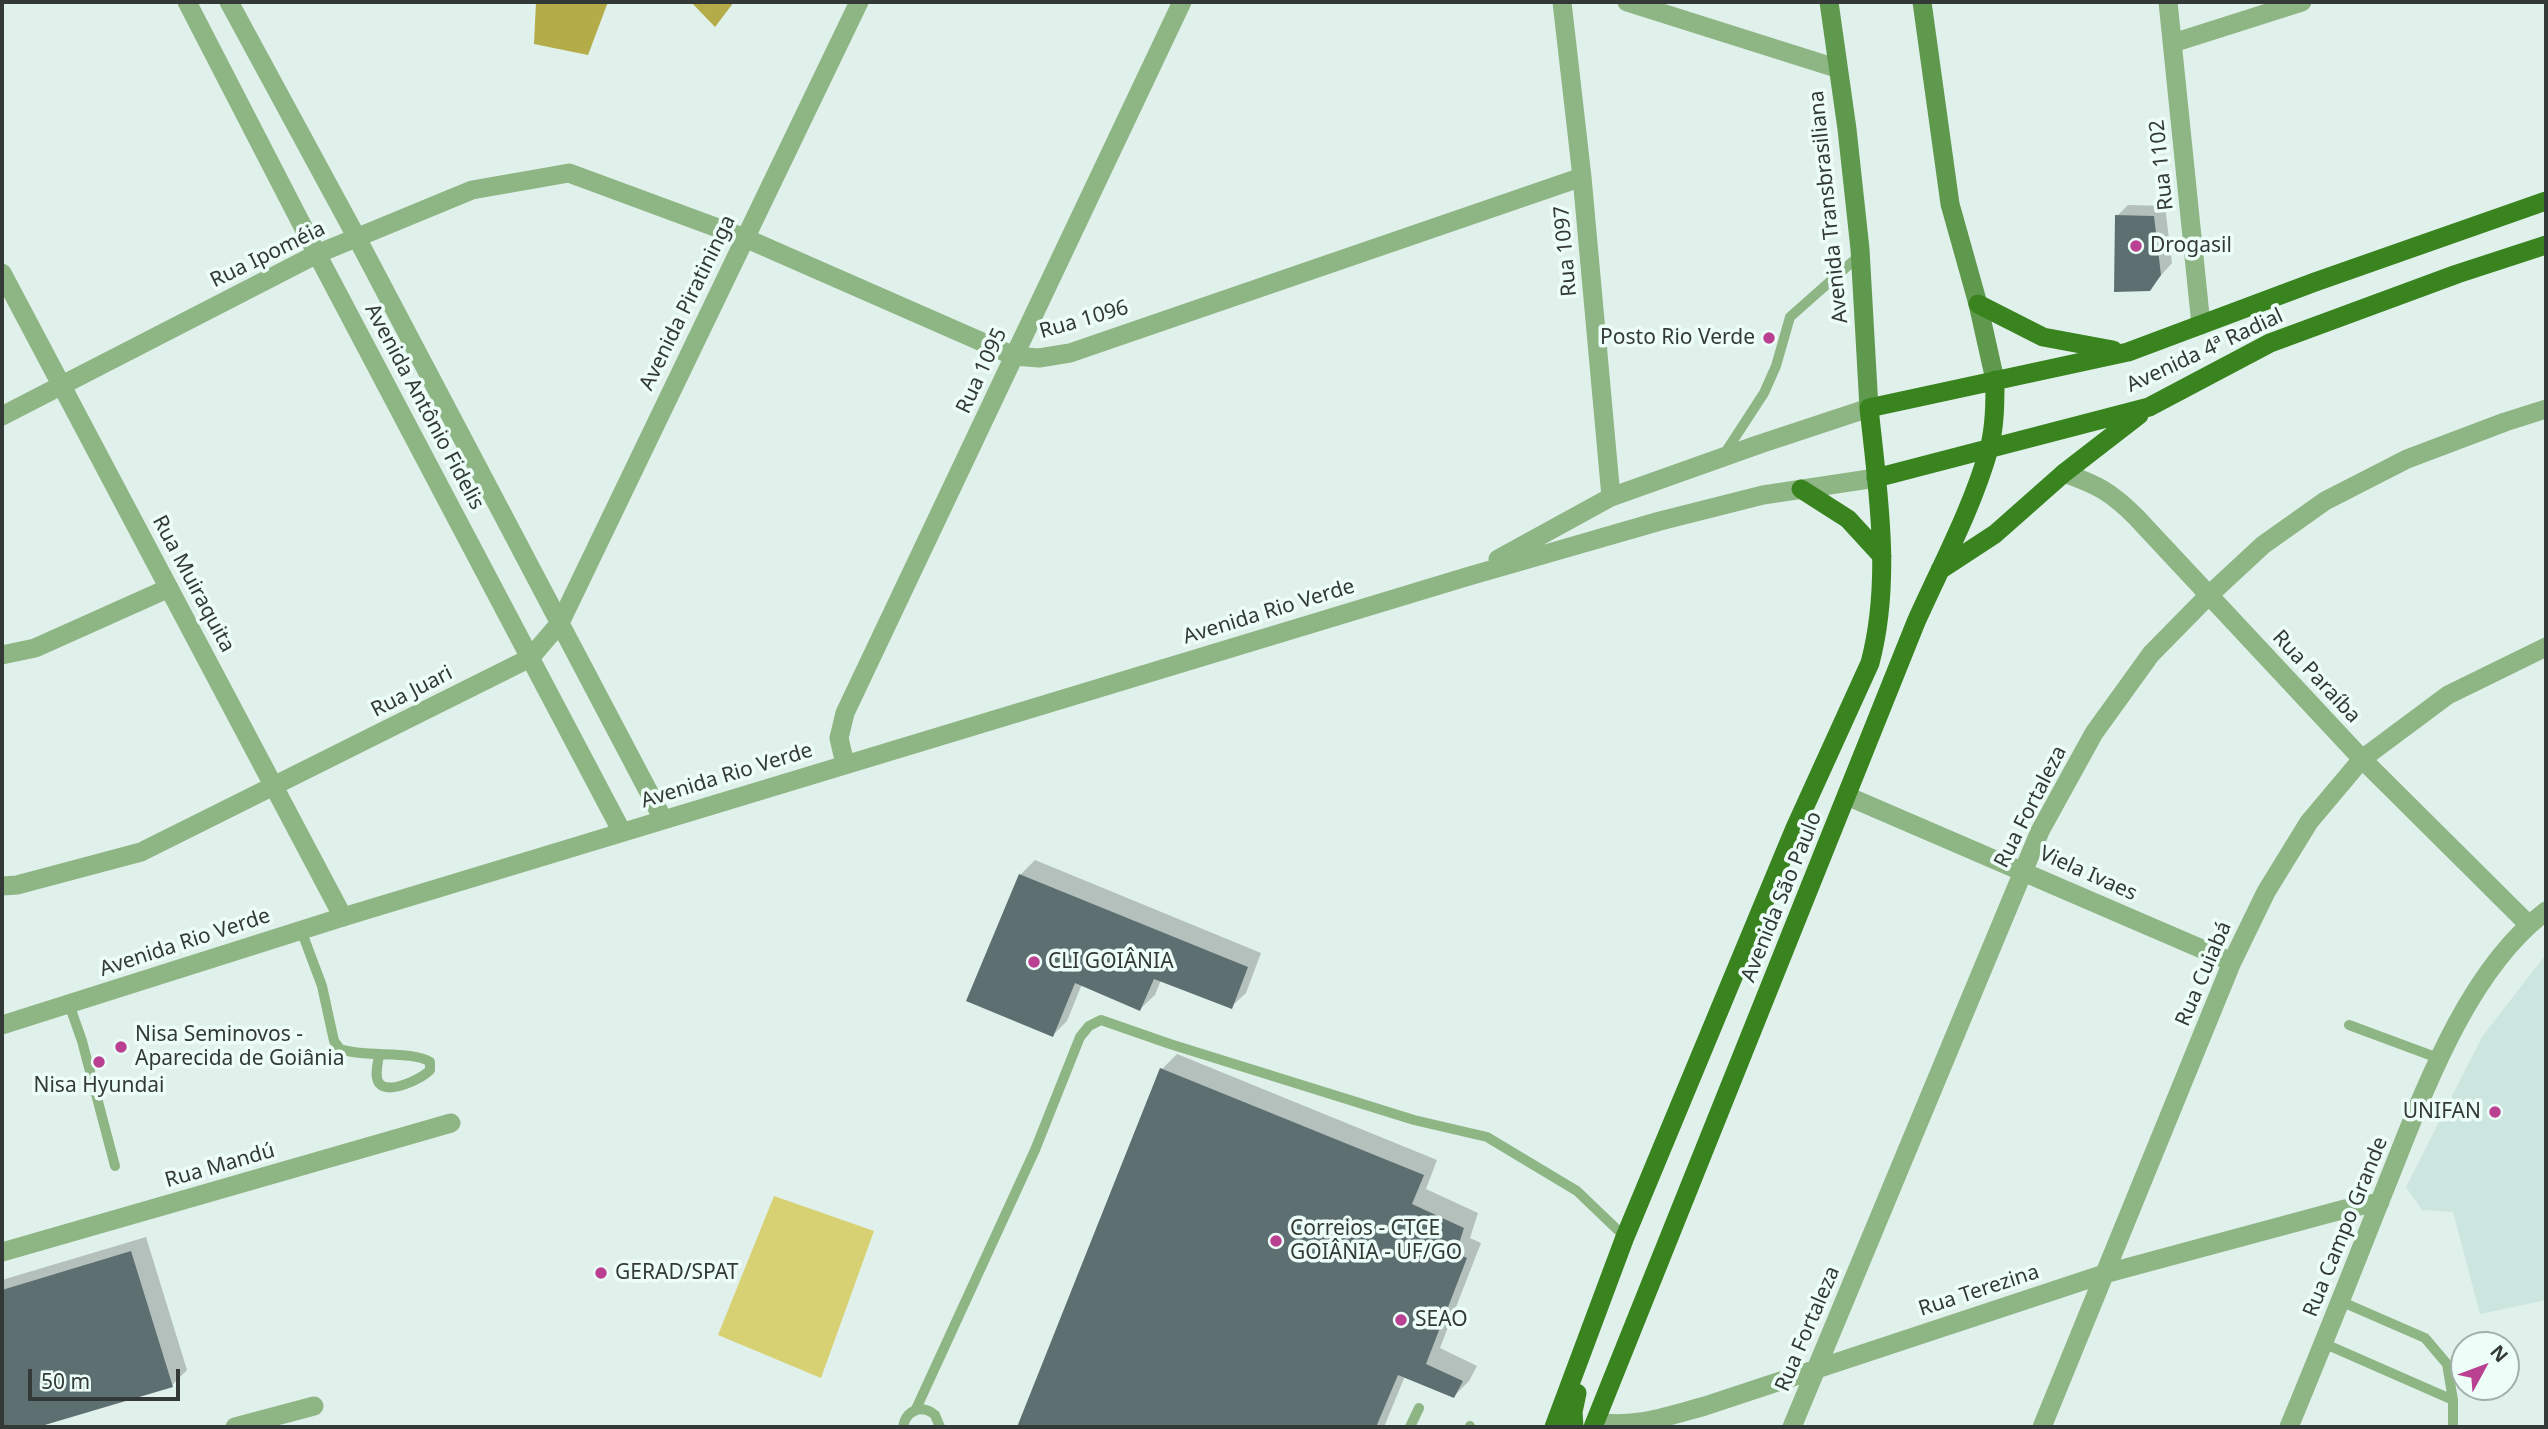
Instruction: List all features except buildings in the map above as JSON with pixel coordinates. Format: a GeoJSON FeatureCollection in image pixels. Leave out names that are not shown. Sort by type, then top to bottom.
{"type":"FeatureCollection","features":[{"type":"Feature","properties":{"kind":"main road","name":"Avenida Transbrasiliana"},"geometry":{"type":"LineString","coordinates":[[1829,2],[1836,68],[1847,129],[1860,255],[1869,408]]}},
{"type":"Feature","properties":{"kind":"main road"},"geometry":{"type":"LineString","coordinates":[[1914,2],[1925,22]]}},
{"type":"Feature","properties":{"kind":"main road"},"geometry":{"type":"LineString","coordinates":[[1922,2],[1950,204],[1978,304],[1995,380]]}},
{"type":"Feature","properties":{"kind":"main road","name":"Avenida 4ª Radial"},"geometry":{"type":"LineString","coordinates":[[1869,408],[2128,352],[2546,201]]}},
{"type":"Feature","properties":{"kind":"main road","name":"Avenida 4ª Radial"},"geometry":{"type":"LineString","coordinates":[[1877,478],[2149,407],[2270,342],[2457,274],[2546,245]]}},
{"type":"Feature","properties":{"kind":"main road"},"geometry":{"type":"LineString","coordinates":[[1978,304],[2043,337],[2128,352]]}},
{"type":"Feature","properties":{"kind":"main road","name":"Avenida São Paulo"},"geometry":{"type":"LineString","coordinates":[[1594,1424],[1847,796],[1969,504],[1989,449],[1994,425],[1995,380]]}},
{"type":"Feature","properties":{"kind":"main road"},"geometry":{"type":"LineString","coordinates":[[1939,571],[1995,534],[2064,473],[2149,407]]}},
{"type":"Feature","properties":{"kind":"main road","name":"Avenida São Paulo"},"geometry":{"type":"LineString","coordinates":[[1554,1427],[1625,1237],[1795,828],[1870,663],[1878,635],[1882,556],[1869,408]]}},
{"type":"Feature","properties":{"kind":"main road"},"geometry":{"type":"LineString","coordinates":[[1801,489],[1848,519],[1882,556]]}},
{"type":"Feature","properties":{"kind":"main road"},"geometry":{"type":"LineString","coordinates":[[1574,1427],[1573,1412],[1579,1386],[1581,1357]]}},
{"type":"Feature","properties":{"kind":"street","name":"Avenida Antônio Fidelis"},"geometry":{"type":"LineString","coordinates":[[187,2],[622,832]]}},
{"type":"Feature","properties":{"kind":"street","name":"Avenida Antônio Fidelis"},"geometry":{"type":"LineString","coordinates":[[229,2],[357,238],[663,819]]}},
{"type":"Feature","properties":{"kind":"street","name":"Avenida Piratininga"},"geometry":{"type":"LineString","coordinates":[[560,623],[859,2]]}},
{"type":"Feature","properties":{"kind":"street","name":"Rua 1095"},"geometry":{"type":"LineString","coordinates":[[845,764],[839,738],[845,713],[1182,2]]}},
{"type":"Feature","properties":{"kind":"street","name":"Rua 1097"},"geometry":{"type":"LineString","coordinates":[[1562,2],[1582,177],[1611,497]]}},
{"type":"Feature","properties":{"kind":"street"},"geometry":{"type":"LineString","coordinates":[[1627,2],[1836,68]]}},
{"type":"Feature","properties":{"kind":"street","name":"Rua 1102"},"geometry":{"type":"LineString","coordinates":[[2168,2],[2200,324]]}},
{"type":"Feature","properties":{"kind":"street"},"geometry":{"type":"LineString","coordinates":[[2173,43],[2302,2]]}},
{"type":"Feature","properties":{"kind":"street","name":"Rua Ipoméia"},"geometry":{"type":"LineString","coordinates":[[2,416],[317,254],[472,190],[569,173]]}},
{"type":"Feature","properties":{"kind":"street","name":"Rua 1096"},"geometry":{"type":"LineString","coordinates":[[569,173],[745,238],[1014,356],[1039,358],[1070,353],[1582,177]]}},
{"type":"Feature","properties":{"kind":"street","name":"Rua Muiraquita"},"geometry":{"type":"LineString","coordinates":[[2,273],[343,917]]}},
{"type":"Feature","properties":{"kind":"street","name":"Avenida Rio Verde"},"geometry":{"type":"LineString","coordinates":[[1466,576],[1611,497],[1869,408]]}},
{"type":"Feature","properties":{"kind":"street","name":"Rua Fortaleza"},"geometry":{"type":"LineString","coordinates":[[1792,1427],[2040,831],[2094,733],[2151,654],[2263,545],[2325,501],[2406,459],[2546,409]]}},
{"type":"Feature","properties":{"kind":"street","name":"Rua Paraíba"},"geometry":{"type":"LineString","coordinates":[[2064,473],[2093,483],[2113,495],[2362,759],[2528,924]]}},
{"type":"Feature","properties":{"kind":"street","name":"Avenida Rio Verde"},"geometry":{"type":"LineString","coordinates":[[2,1025],[343,917],[1466,576],[1763,495],[1877,478]]}},
{"type":"Feature","properties":{"kind":"street"},"geometry":{"type":"LineString","coordinates":[[2,655],[35,648],[169,588]]}},
{"type":"Feature","properties":{"kind":"street","name":"Rua Juari"},"geometry":{"type":"LineString","coordinates":[[2,886],[17,885],[141,852],[530,658],[560,623]]}},
{"type":"Feature","properties":{"kind":"street","name":"Rua Cuiabá"},"geometry":{"type":"LineString","coordinates":[[2042,1427],[2232,962],[2266,892],[2309,822],[2362,759],[2448,695],[2546,647]]}},
{"type":"Feature","properties":{"kind":"street","name":"Viela Ivaes"},"geometry":{"type":"LineString","coordinates":[[1847,796],[2024,870],[2232,962]]}},
{"type":"Feature","properties":{"kind":"street","name":"Rua Campo Grande"},"geometry":{"type":"LineString","coordinates":[[2289,1427],[2438,1058],[2491,967],[2528,924],[2546,911]]}},
{"type":"Feature","properties":{"kind":"street","name":"Rua Mandú"},"geometry":{"type":"LineString","coordinates":[[2,1252],[452,1123]]}},
{"type":"Feature","properties":{"kind":"street","name":"Rua Terezina"},"geometry":{"type":"LineString","coordinates":[[1594,1424],[1628,1425],[1655,1421],[2104,1274],[2380,1202]]}},
{"type":"Feature","properties":{"kind":"street"},"geometry":{"type":"LineString","coordinates":[[235,1427],[314,1406]]}},
{"type":"Feature","properties":{"kind":"lane"},"geometry":{"type":"LineString","coordinates":[[1723,457],[1764,393],[1776,366],[1790,317],[1860,255]]}},
{"type":"Feature","properties":{"kind":"lane"},"geometry":{"type":"LineString","coordinates":[[301,930],[321,986],[334,1041],[340,1049],[425,1059],[430,1062],[430,1070],[424,1077],[410,1083],[385,1087],[380,1085],[376,1078],[379,1055]]}},
{"type":"Feature","properties":{"kind":"lane"},"geometry":{"type":"LineString","coordinates":[[69,1004],[82,1041],[115,1166]]}},
{"type":"Feature","properties":{"kind":"lane"},"geometry":{"type":"LineString","coordinates":[[901,1427],[907,1415],[916,1409],[1035,1150],[1080,1037],[1089,1026],[1101,1020],[1414,1120],[1487,1137],[1577,1191],[1625,1237]]}},
{"type":"Feature","properties":{"kind":"lane"},"geometry":{"type":"LineString","coordinates":[[2349,1025],[2438,1058]]}},
{"type":"Feature","properties":{"kind":"lane"},"geometry":{"type":"LineString","coordinates":[[2340,1301],[2425,1338],[2447,1364],[2450,1379]]}},
{"type":"Feature","properties":{"kind":"lane"},"geometry":{"type":"LineString","coordinates":[[2323,1343],[2450,1398]]}},
{"type":"Feature","properties":{"kind":"lane"},"geometry":{"type":"LineString","coordinates":[[2453,1427],[2454,1401]]}},
{"type":"Feature","properties":{"kind":"lane"},"geometry":{"type":"LineString","coordinates":[[1410,1427],[1419,1408]]}},
{"type":"Feature","properties":{"kind":"lane"},"geometry":{"type":"LineString","coordinates":[[916,1409],[930,1411],[939,1421],[940,1427]]}},
{"type":"Feature","properties":{"kind":"shaded area"},"geometry":{"type":"Polygon","coordinates":[[[536,2],[608,2],[588,55],[534,44],[536,2]]]}},
{"type":"Feature","properties":{"kind":"shaded area"},"geometry":{"type":"Polygon","coordinates":[[[691,2],[734,2],[715,27],[691,2]]]}},
{"type":"Feature","properties":{"kind":"shaded area","name":"UNIFAN"},"geometry":{"type":"Polygon","coordinates":[[[2546,954],[2546,1300],[2480,1314],[2453,1212],[2422,1210],[2406,1187],[2482,1037],[2546,954]]]}},
{"type":"Feature","properties":{"kind":"shaded area"},"geometry":{"type":"Polygon","coordinates":[[[774,1196],[874,1231],[821,1378],[718,1335],[774,1196]]]}},
{"type":"Feature","properties":{"kind":"place","name":"Drogasil"},"geometry":{"type":"Point","coordinates":[2136,246]}},
{"type":"Feature","properties":{"kind":"place","name":"Posto Rio Verde"},"geometry":{"type":"Point","coordinates":[1769,338]}},
{"type":"Feature","properties":{"kind":"place","name":"CLI GOIÂNIA"},"geometry":{"type":"Point","coordinates":[1034,962]}},
{"type":"Feature","properties":{"kind":"place","name":"Nisa Seminovos - Aparecida de Goiânia"},"geometry":{"type":"Point","coordinates":[121,1047]}},
{"type":"Feature","properties":{"kind":"place","name":"Nisa Hyundai"},"geometry":{"type":"Point","coordinates":[99,1062]}},
{"type":"Feature","properties":{"kind":"place","name":"UNIFAN"},"geometry":{"type":"Point","coordinates":[2495,1112]}},
{"type":"Feature","properties":{"kind":"place","name":"Correios - CTCE GOIÂNIA - UF/GO"},"geometry":{"type":"Point","coordinates":[1276,1241]}},
{"type":"Feature","properties":{"kind":"place","name":"GERAD/SPAT"},"geometry":{"type":"Point","coordinates":[601,1273]}},
{"type":"Feature","properties":{"kind":"place","name":"SEAO"},"geometry":{"type":"Point","coordinates":[1401,1320]}}]}
